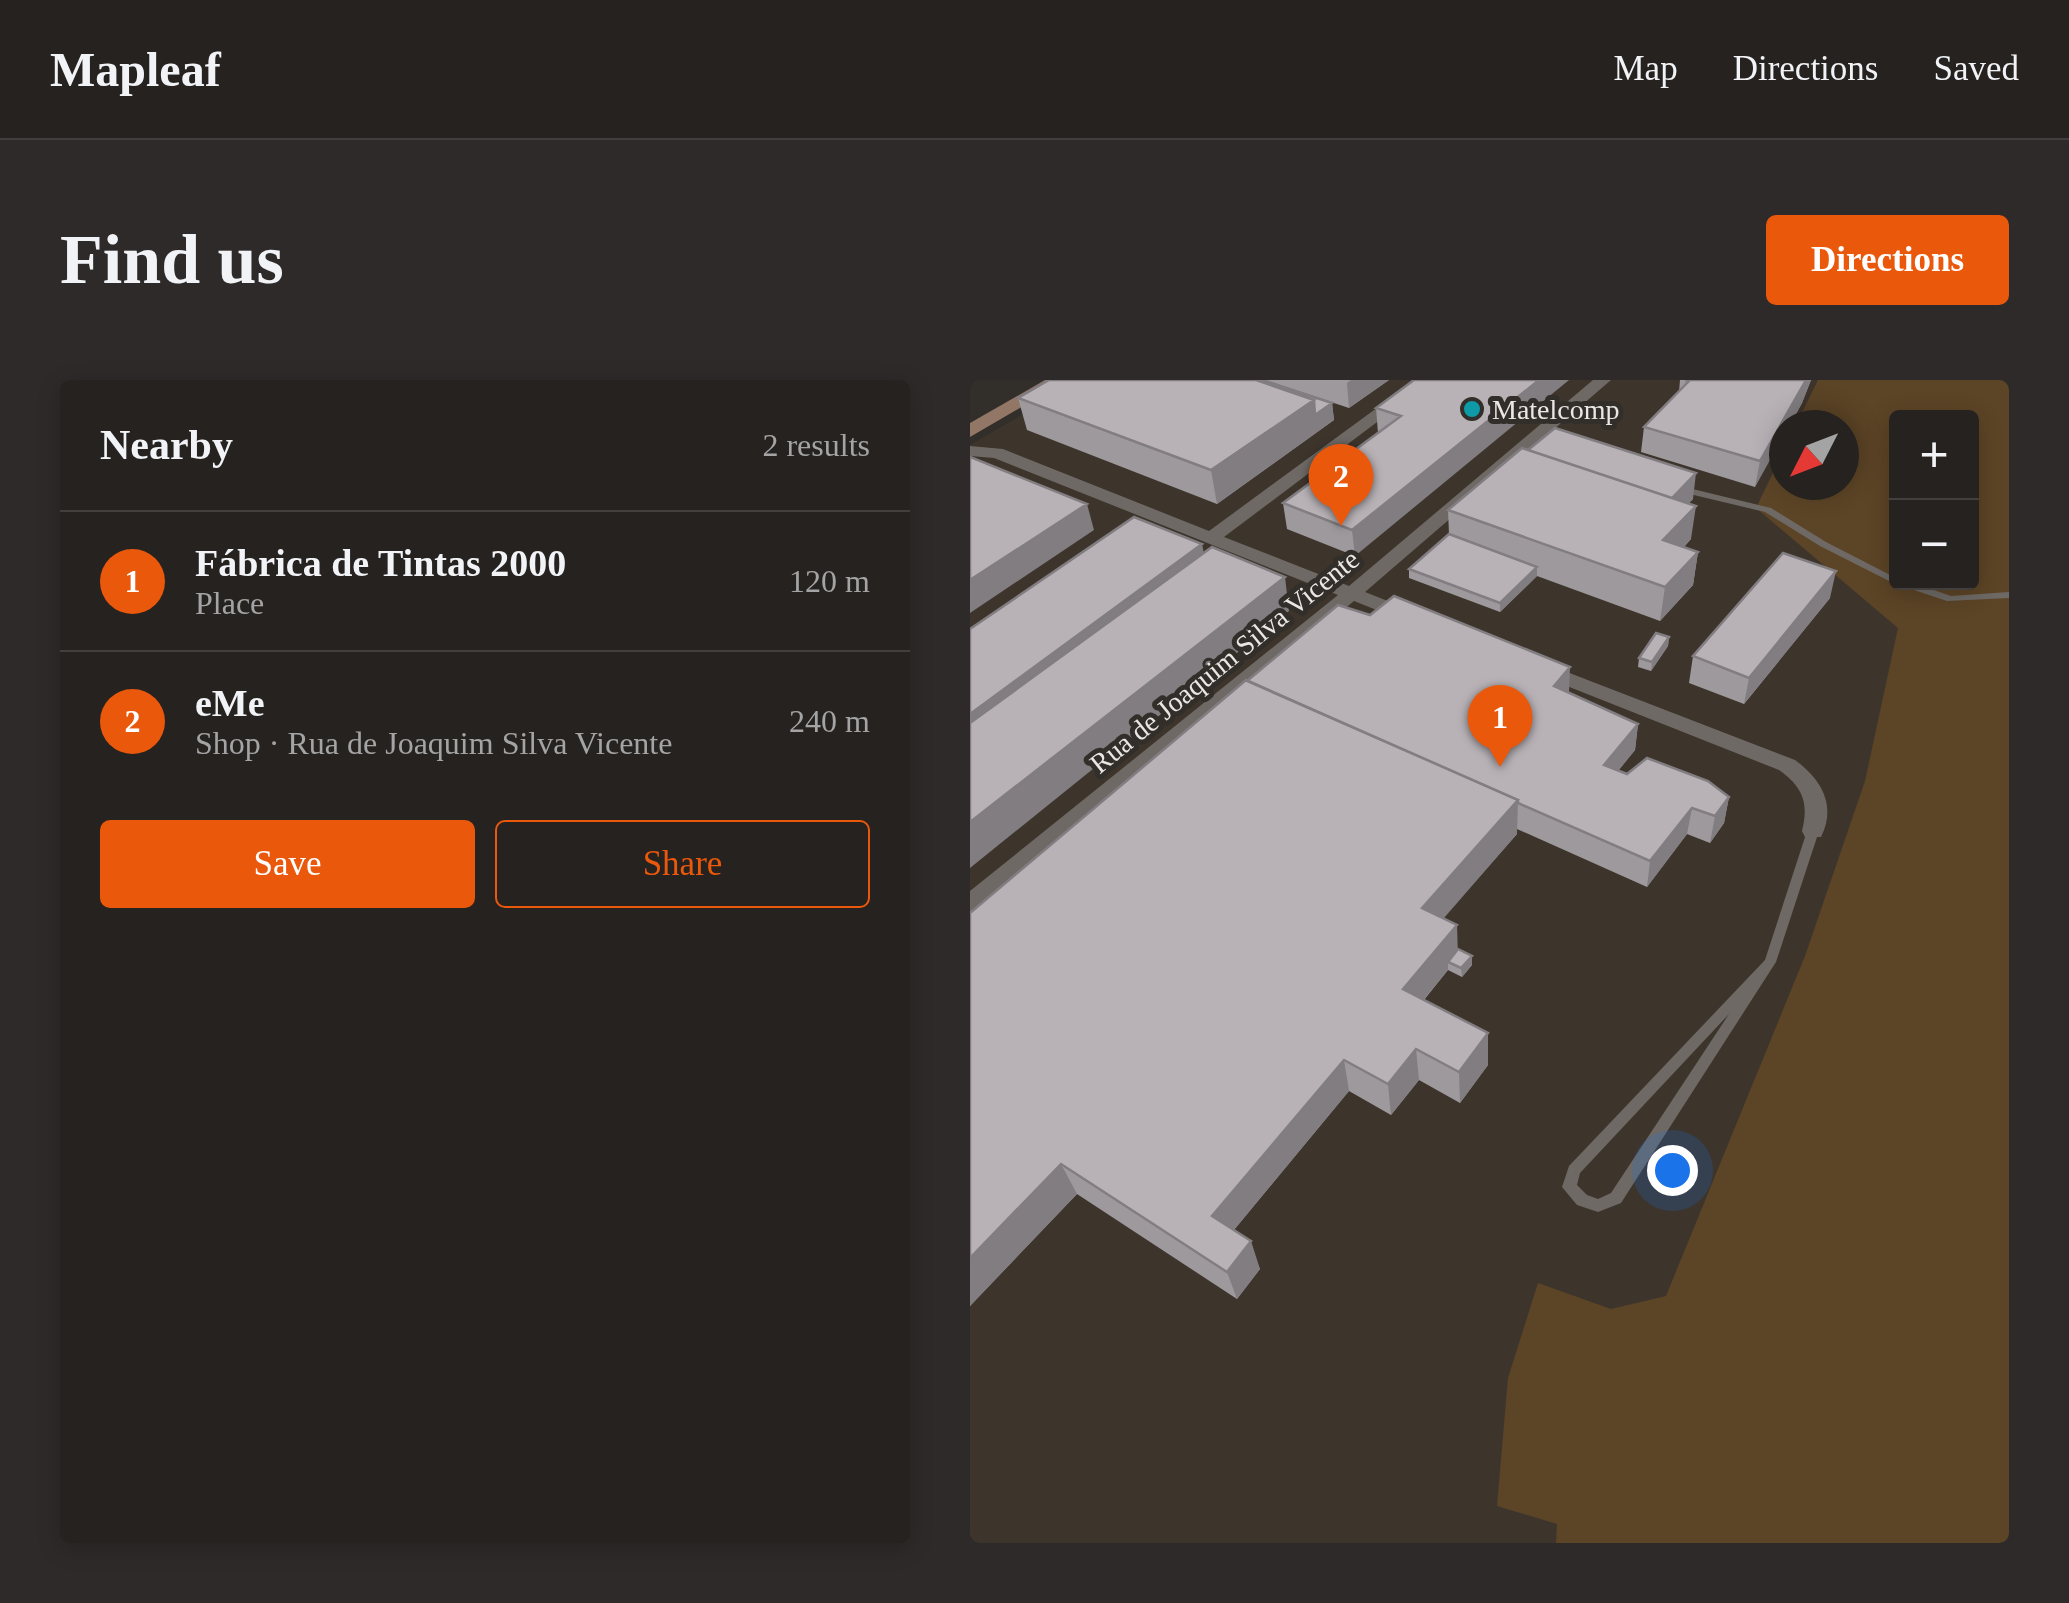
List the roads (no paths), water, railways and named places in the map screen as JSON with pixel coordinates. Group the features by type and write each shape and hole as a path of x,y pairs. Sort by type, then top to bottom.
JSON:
{"main road":[{"path":"975,423 1034,380"},
{"path":"975,423 1059,380"}],"street":[{"path":"1211,538 1425,380"},
{"name":"Rua de Joaquim Silva Vicente","path":"970,904 1539,445 1603,380"},
{"path":"975,423 997,453"},
{"path":"970,451 997,453 1424,622"},
{"path":"1132,534 1157,516"},
{"path":"1515,658 1787,765 1808,779 1816,795 1820,809 1814,831"}],"lane":[{"path":"1674,487 1768,510 1889,577"},
{"path":"1921,590 1950,600 2009,595"},
{"path":"1770,962 1574,1170 1569,1187 1582,1200 1598,1206 1616,1198 1770,962 1814,831"}],"place":[{"name":"Matelcomp","path":"1472,409"},
{"name":"eMe","path":"1341,526"},
{"name":"Fábrica de Tintas 2000","path":"1500,767"}]}
